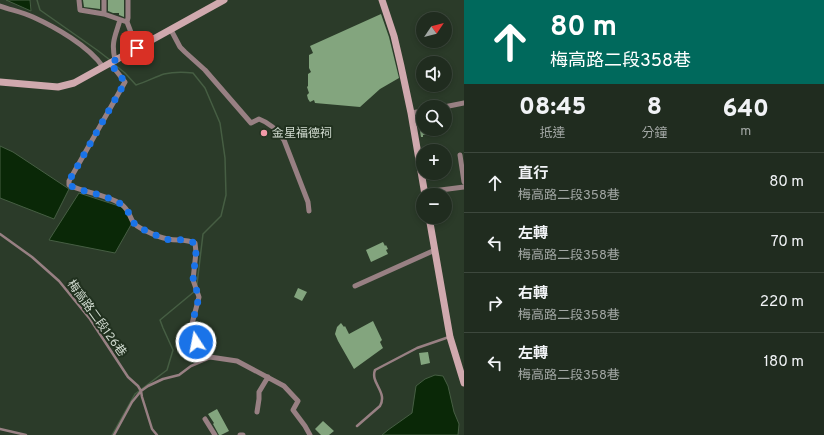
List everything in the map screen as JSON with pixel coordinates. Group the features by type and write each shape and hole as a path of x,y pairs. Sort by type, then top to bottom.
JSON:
{"street":[{"path":"79,0 80,10 104,14 126,22"},
{"path":"104,0 104,14"},
{"path":"128,0 128,18 126,22 137,48"},
{"path":"0,82 58,87 74,83 224,0"},
{"path":"382,0 394,36 411,113 424,188"},
{"path":"0,6 32,16 59,30 87,50 100,62 103,67"},
{"path":"120,20 113,41 112,61 125,82 69,181 69,185 110,198 125,207 132,223 140,228 165,239 185,240 195,243 196,252 193,280 199,297 192,324 196,342 210,357 237,361 284,386 298,401 293,410 310,435"},
{"path":"171,30 185,52 205,70 251,123 260,119 270,124 279,132 284,140 308,202 309,211"},
{"path":"452,105 464,103"},
{"path":"411,113 416,112"},
{"path":"460,155 464,182"},
{"path":"452,189 464,187"},
{"path":"430,224 450,337 464,383"},
{"path":"355,286 435,250"},
{"path":"257,412 259,399 258,392 268,377"},
{"path":"205,419 215,435"}],"lane":[{"name":"梅高路二段126巷","path":"0,234 32,257 59,281 90,319 128,376 141,391 152,429 157,435"},
{"path":"357,426 383,402 374,377 375,370 417,348 450,337"},
{"path":"114,435 132,402 141,391 163,379 179,375 191,366 210,357"},
{"path":"0,429 26,435"}],"shaded area":[{"path":"6,0 30,0 31,11"},
{"path":"0,146 13,152 69,189 54,219 0,198"},
{"path":"79,193 125,208 132,223 115,253 49,240"},
{"path":"435,375 443,376 448,386 454,412 459,424 458,435 382,435 412,413 416,386 425,379"}],"building":[{"path":"83,0 100,0 100,9 84,7"},
{"path":"108,0 124,0 124,17 119,15 119,13 108,11"},
{"path":"381,14 389,37 399,78 380,89 360,107 315,103 314,100 310,102 307,95 309,93 307,87 308,74 311,72 309,68 309,55 313,53 310,46"},
{"path":"383,242 388,249 386,250 388,254 371,262 366,250"},
{"path":"298,288 307,292 302,301 294,297"},
{"path":"373,321 382,340 380,342 383,348 354,369 335,334 337,327 341,323 344,327 345,326 349,334"},
{"path":"428,352 430,363 421,365 419,353"},
{"path":"217,409 229,431 221,435 219,435 208,414"},
{"path":"323,421 334,431 329,435 321,435 315,429"}],"waterway":[{"path":"37,0 40,10 110,60"},
{"path":"114,64 136,85 164,74 178,72 193,73 205,88 220,123 225,158 226,195 221,216 203,234 197,284"},
{"path":"112,435 135,394 167,370 173,350 160,320 195,291"}],"place":[{"name":"金星福德祠","path":"264,133"}],"route":[{"path":"137,48 110,63 125,82 69,181 69,185 110,198 125,207 132,223 140,228 165,239 185,240 195,243 196,252 193,280 199,297 192,324 196,342"}]}
